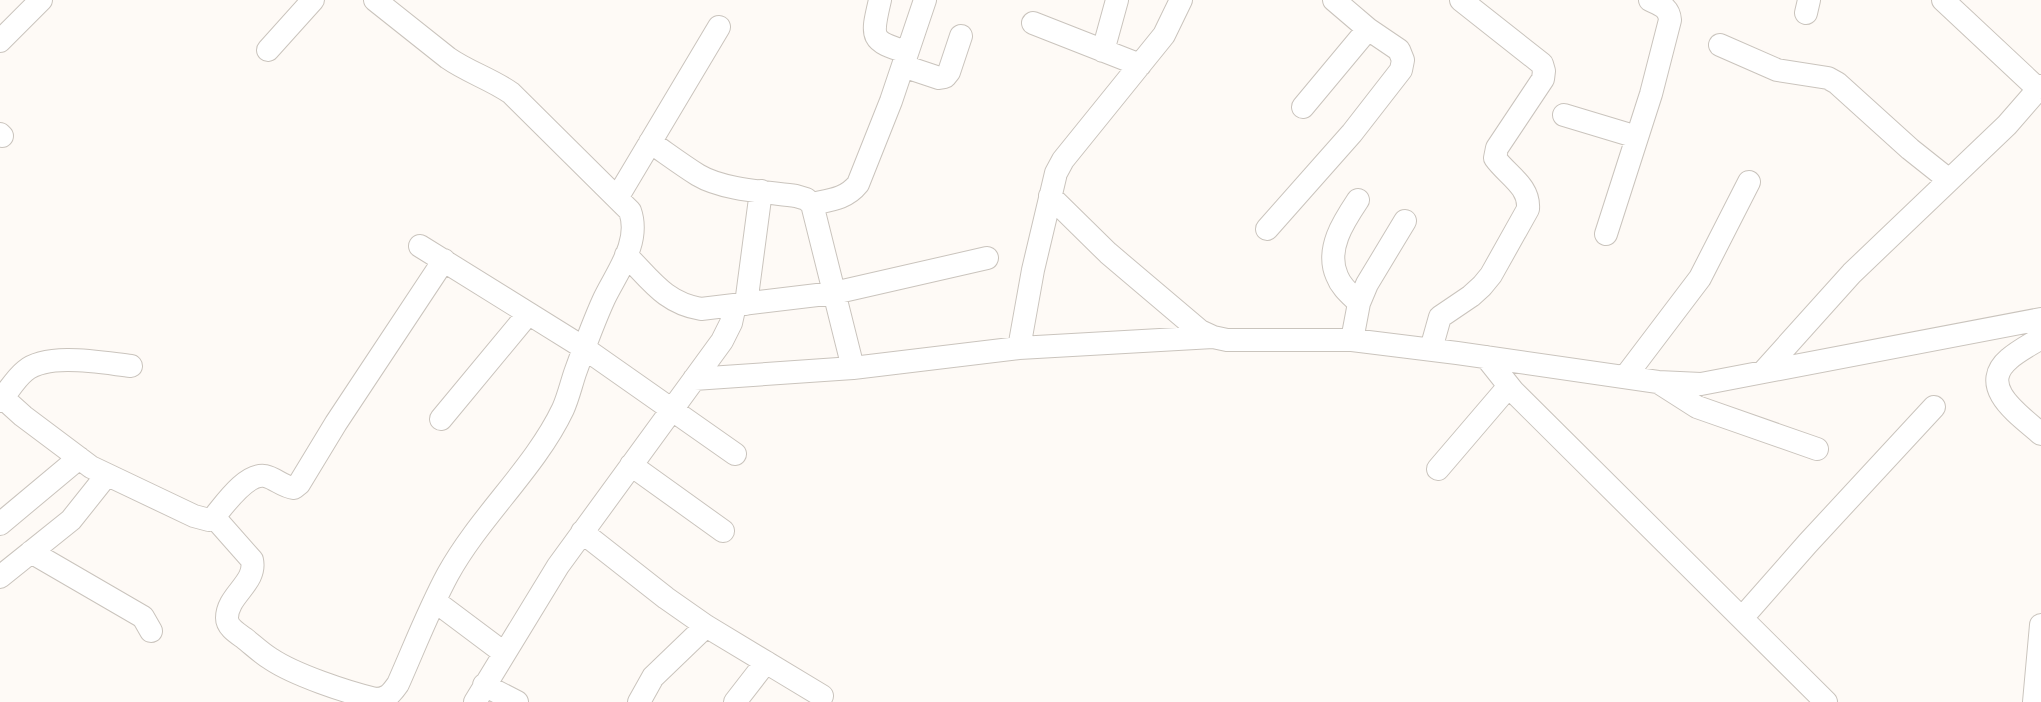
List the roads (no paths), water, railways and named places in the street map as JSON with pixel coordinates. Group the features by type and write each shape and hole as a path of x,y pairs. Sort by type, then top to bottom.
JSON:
{"street":[{"path":"0,41 41,0"},
{"path":"268,50 313,0"},
{"path":"214,517 252,560 254,568 252,575 228,611 227,619 231,628 271,659 335,695 385,700 398,684 448,574 468,542 535,453 563,409 584,348 604,300 626,255 633,235 634,223 630,211 511,93 467,69 374,0"},
{"path":"880,0 875,34 878,40 905,59 939,78 945,77 949,72 962,36"},
{"path":"812,204 842,198 851,193 858,184 891,100 925,0"},
{"path":"1103,51 1117,0"},
{"path":"1019,348 1033,270 1056,173 1063,160 1164,35 1181,0"},
{"path":"1267,229 1352,133 1401,70 1403,60 1399,50 1368,29 1334,0"},
{"path":"1431,350 1440,317 1471,296 1491,275 1528,209 1529,199 1525,190 1495,158 1497,148 1542,79 1544,70 1542,64 1461,0"},
{"path":"1606,234 1651,94 1670,20 1670,13 1665,7 1650,0"},
{"path":"1763,372 1852,273 2006,125 2039,87 1943,0"},
{"path":"1032,23 1140,65"},
{"path":"617,198 718,27"},
{"path":"1303,107 1368,29"},
{"path":"1720,45 1777,70 1828,78 1837,83 1949,180"},
{"path":"1564,116 1637,137"},
{"path":"650,142 698,176 727,185 796,196 806,199 812,204 853,368"},
{"path":"1625,377 1700,278 1748,182"},
{"path":"516,702 480,694 536,598 727,333 741,304 761,191"},
{"path":"1050,196 1108,253 1200,331 1213,337"},
{"path":"1358,200 1343,222 1337,236 1334,259 1338,279 1359,303"},
{"path":"1352,340 1359,303 1367,284 1405,221"},
{"path":"420,246 584,348 735,454"},
{"path":"626,255 668,296 681,305 701,309 834,293 987,258"},
{"path":"131,366 82,360 43,362 24,372 6,393 23,416 106,476 194,516 209,520 214,517 246,481 256,476 266,476 287,487 294,488 299,484 336,423 444,260"},
{"path":"441,419 528,314"},
{"path":"694,379 853,368 1019,348 1213,337 1246,341 1352,340 1658,382 1701,384 1763,372 2039,327"},
{"path":"2039,327 2007,360 1998,374 1996,382 1998,391 2012,409 2041,434"},
{"path":"1486,357 1509,386 1826,702"},
{"path":"1658,382 1698,407 1817,449"},
{"path":"1438,469 1509,386"},
{"path":"1742,618 1808,543 1934,407"},
{"path":"0,524 79,458"},
{"path":"631,465 723,531"},
{"path":"0,577 71,520 106,476"},
{"path":"582,532 666,598 706,626 822,696"},
{"path":"31,552 143,616 152,631"},
{"path":"436,602 504,652"},
{"path":"2034,702 2041,625"},
{"path":"639,702 653,678 706,626"},
{"path":"735,702 766,662"}]}
